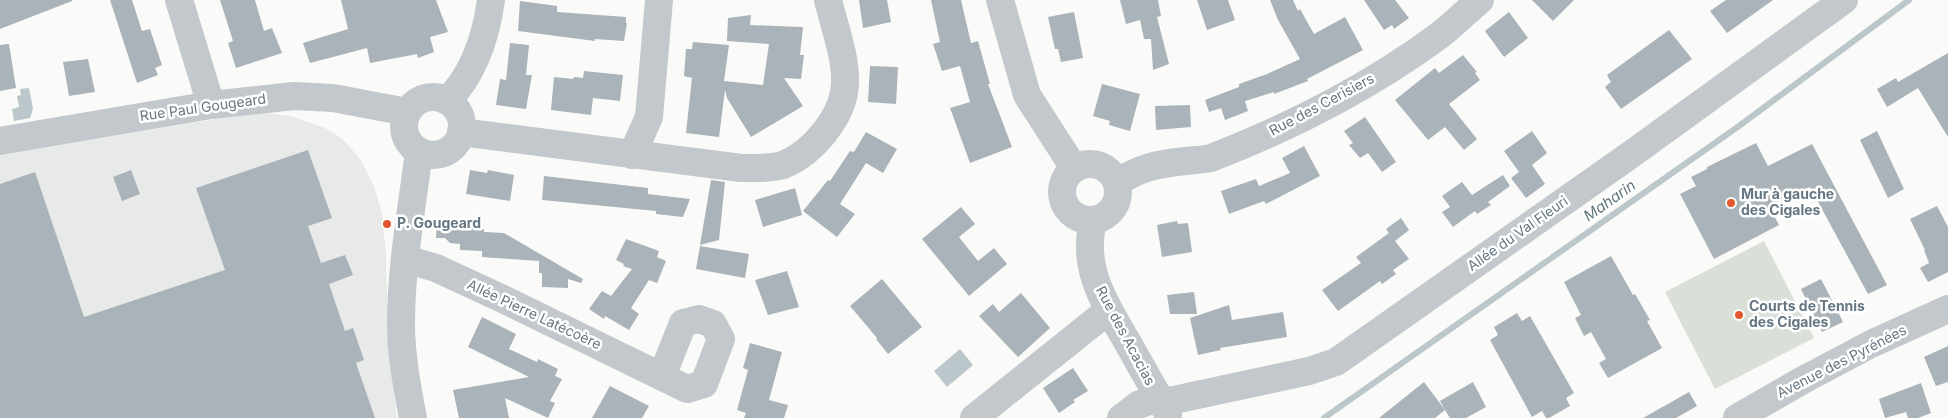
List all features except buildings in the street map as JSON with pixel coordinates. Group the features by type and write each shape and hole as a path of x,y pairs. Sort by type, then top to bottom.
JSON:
{"street":[{"path":"178,0 211,105"},
{"path":"447,101 476,59 488,26 491,0"},
{"path":"632,155 649,117 659,0"},
{"path":"460,132 740,168 782,165 799,156 826,130 836,115 843,97 845,82 841,55 828,0"},
{"path":"1000,0 1027,95 1074,168"},
{"name":"Rue des Cerisiers","path":"1117,183 1132,172 1144,168 1160,164 1208,159 1285,128 1376,77 1441,34 1480,0"},
{"name":"Allée du Val Fleuri","path":"1121,418 1138,405 1149,401 1166,410 1336,362 1633,153 1844,0"},
{"name":"Rue Paul Gougeard","path":"0,141 211,105 294,96 333,98 407,112"},
{"path":"429,97 447,101 454,106 459,114 461,123 457,140 452,147 444,152 427,154 411,146 406,138 404,120 407,112 420,100 429,97"},
{"path":"413,418 405,376 401,323 405,259 419,151"},
{"path":"1091,164 1099,165 1113,175 1117,183 1119,193 1117,203 1111,212 1103,218 1083,220 1074,216 1063,202 1061,192 1063,183 1067,175 1074,168 1091,164"},
{"name":"Rue des Acacias","path":"1093,220 1088,238 1091,265 1098,290 1166,410"},
{"name":"Allée Pierre Latécoère","path":"405,259 436,268 662,376"},
{"name":"Avenue des Pyrénées","path":"1737,418 1862,349 1948,309"},
{"path":"974,418 1109,310"}],"shaded area":[{"path":"29,88 33,109 30,118 14,121 12,109 19,107 17,96 21,95 20,89"},
{"path":"257,112 291,116 325,128 344,140 360,159 374,186 382,214 386,255 388,346 397,418 0,418 0,155"},
{"name":"Courts de Tennis des Cigales","path":"1764,241 1814,338 1715,389 1665,292"},
{"path":"960,349 973,365 947,387 934,371"}],"waterway":[{"name":"Maharin","path":"1324,418 1739,126 1909,0"}],"place":[{"name":"Mur à gauche des Cigales","path":"1731,203"},
{"name":"P. Gougeard","path":"387,224"},
{"name":"Courts de Tennis des Cigales","path":"1739,315"}]}
